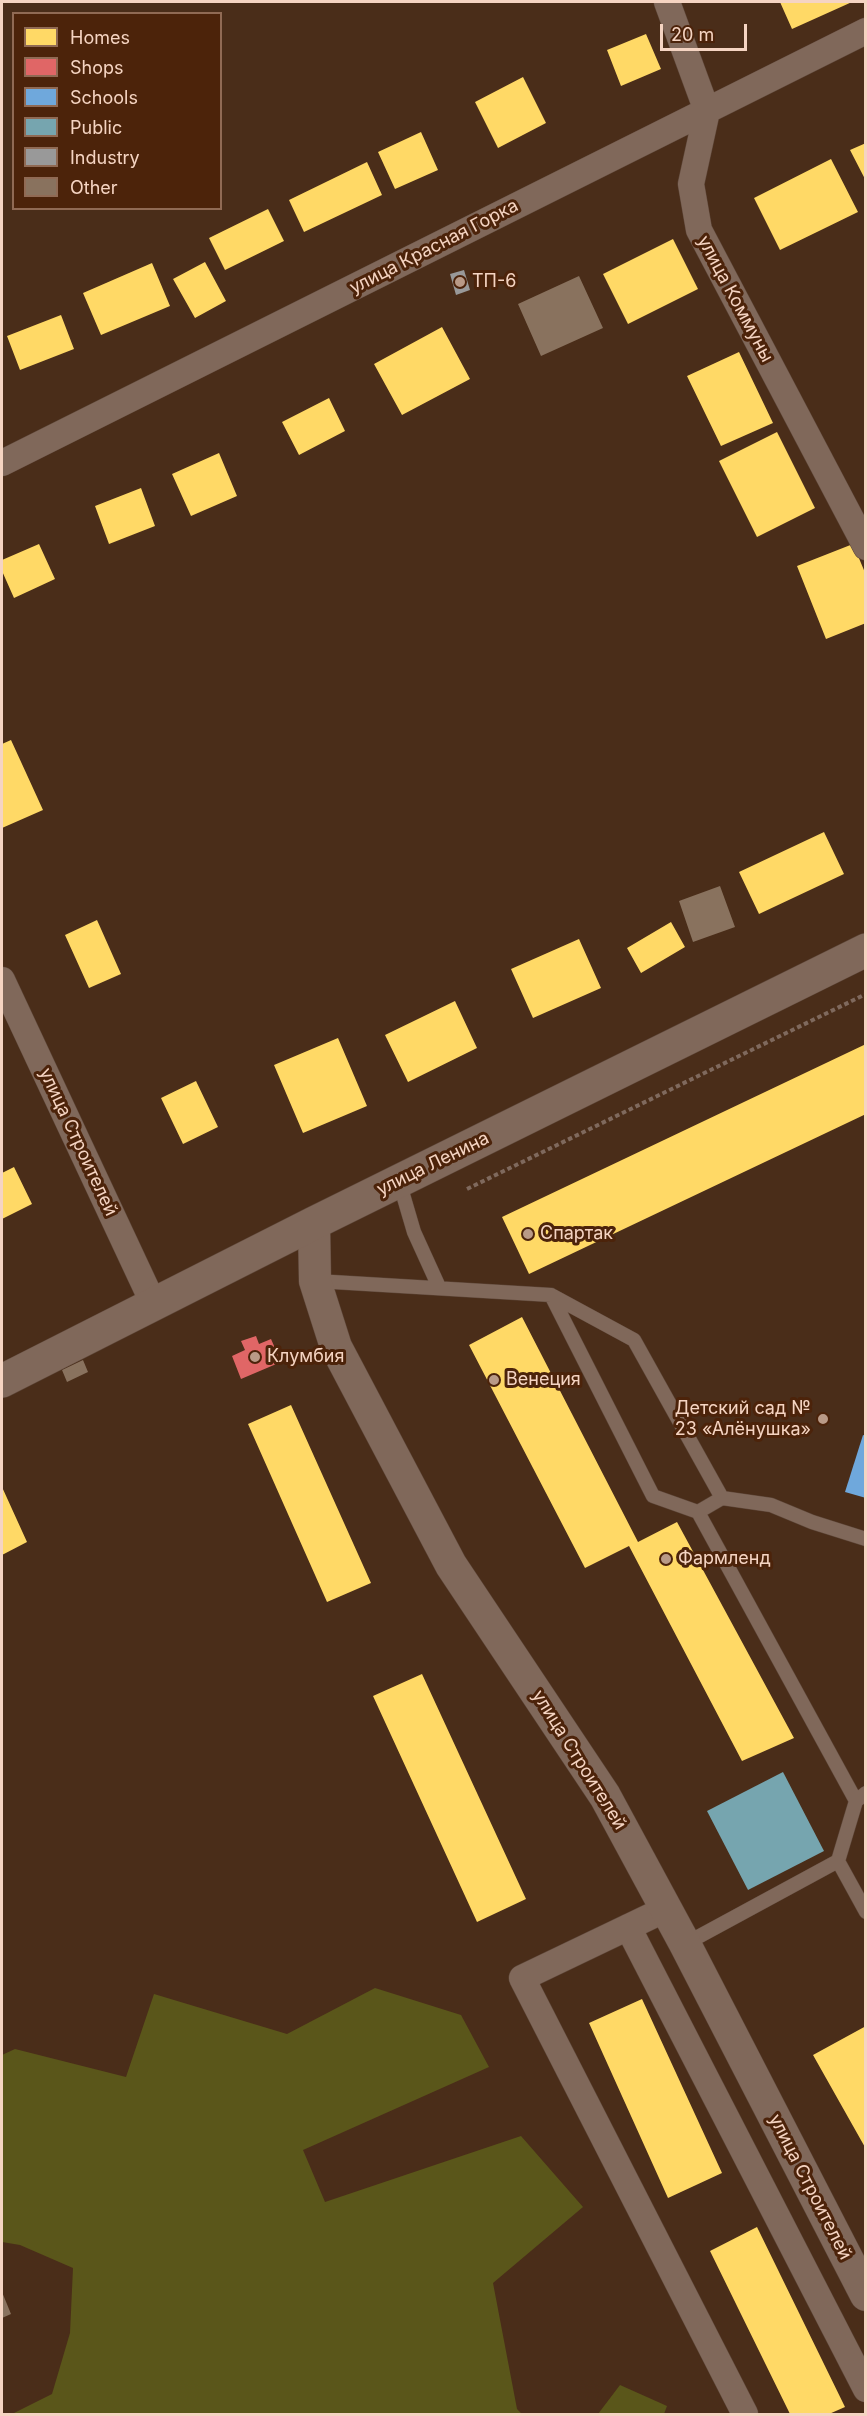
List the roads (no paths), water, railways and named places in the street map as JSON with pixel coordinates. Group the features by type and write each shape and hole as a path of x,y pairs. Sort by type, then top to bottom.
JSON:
{"main road":[{"name":"улица Ленина","path":"2,1381 314,1223 866,950"}],"street":[{"path":"667,2 707,111"},
{"name":"улица Красная Горка","path":"2,463 866,31"},
{"name":"улица Коммуны","path":"707,111 691,184 699,230 866,547"},
{"name":"улица Строителей","path":"2,980 154,1305"},
{"name":"улица Строителей","path":"314,1223 315,1281 336,1347 452,1565 605,1796 685,1944 866,2295"},
{"path":"666,1909 522,1978 745,2415"},
{"path":"628,1927 866,2390"}],"lane":[{"path":"399,1181 414,1232 439,1287"},
{"path":"315,1281 551,1295 634,1340 722,1498"},
{"path":"551,1295 653,1496 698,1512 861,1797 838,1861 685,1944"},
{"path":"698,1512 722,1498 771,1504 812,1522 866,1539"},
{"path":"838,1861 866,1912"}],"place":[{"name":"ТП-6","path":"460,282"},
{"name":"Спартак","path":"528,1234"},
{"name":"Клумбия","path":"255,1357"},
{"name":"Венеция","path":"494,1380"},
{"name":"Детский сад № 23 «Алёнушка»","path":"823,1419"},
{"name":"Фармленд","path":"666,1559"}]}
